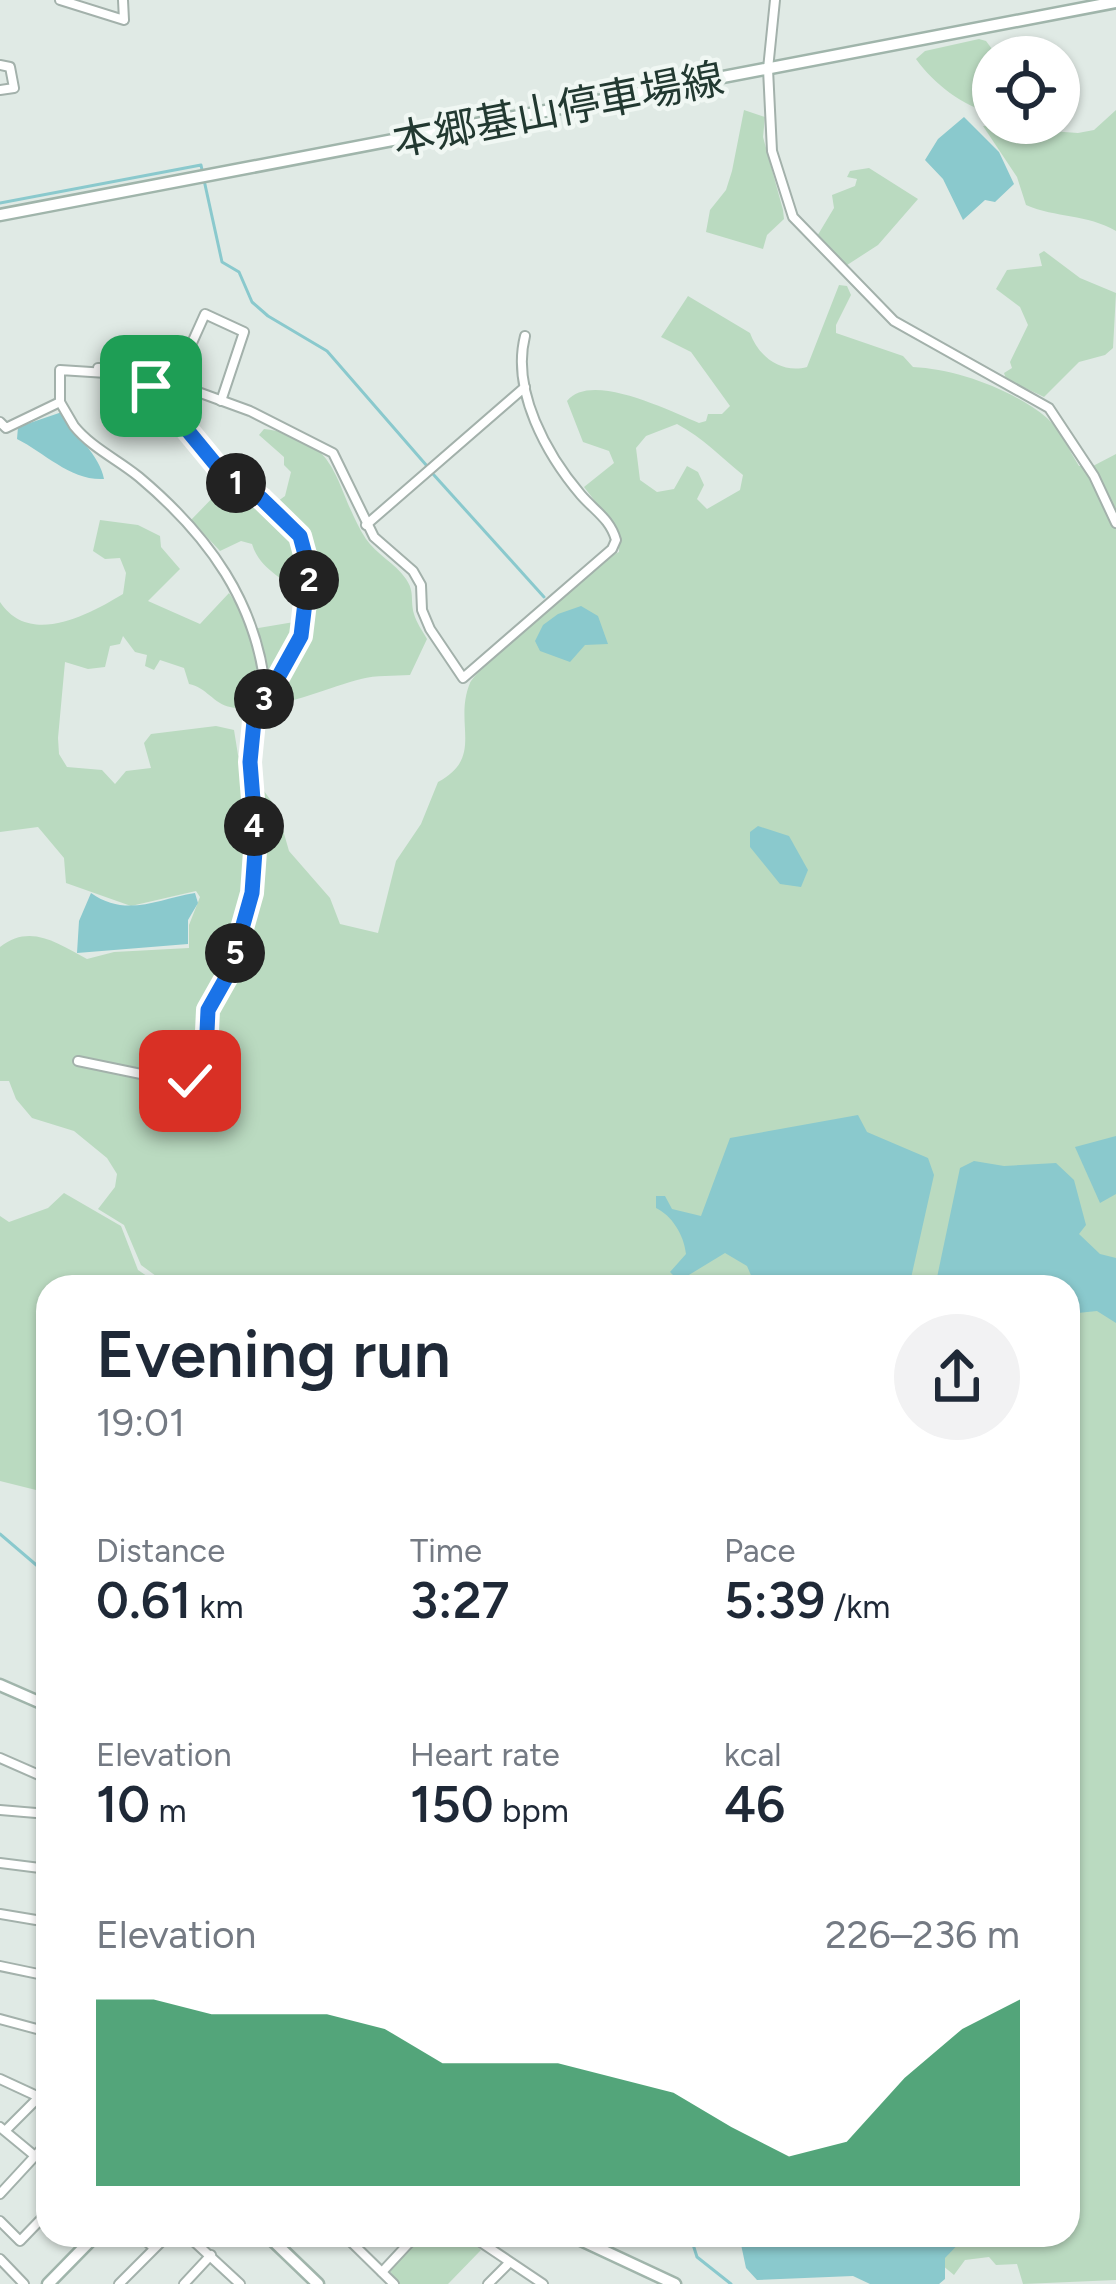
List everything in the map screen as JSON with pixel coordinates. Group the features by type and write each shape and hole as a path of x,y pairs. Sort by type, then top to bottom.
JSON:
{"main road":[{"name":"本郷基山停車場線","path":"0,215 1116,2"},
{"path":"0,1685 36,1701"},
{"path":"48,2284 84,2247"},
{"path":"279,2247 318,2284"},
{"path":"596,2247 675,2284"}],"street":[{"path":"59,0 124,20 123,0"},
{"path":"775,0 767,68 772,151 793,218 895,321 1049,408 1094,476 1116,523"},
{"path":"0,65 10,67 14,88 0,90"},
{"path":"173,385 205,314 244,332 221,400"},
{"path":"266,695 257,634 226,571 198,530 134,473 86,440 60,402 60,370 132,368 221,400 333,453 366,524 422,585 422,610 430,629 463,678 612,549 616,540 606,518 567,478 534,418 525,387 525,336"},
{"path":"78,369 122,374 151,386 221,471 262,499 300,536 309,569 301,636 254,721 252,893 230,971 208,1010 205,1075 175,1081 78,1061"},
{"path":"366,524 525,387"},
{"path":"0,422 6,428 60,402"},
{"path":"0,1758 36,1774"},
{"path":"0,1810 36,1813"},
{"path":"0,1863 36,1868"},
{"path":"0,1914 36,1920"},
{"path":"0,1966 36,1974"},
{"path":"0,2019 36,2029"},
{"path":"0,2079 36,2096"},
{"path":"0,2194 35,2156 3,2128 36,2100"},
{"path":"0,2221 20,2241 36,2224"},
{"path":"202,2247 240,2284"},
{"path":"356,2247 394,2284"},
{"path":"382,2272 406,2247"},
{"path":"484,2247 544,2284"},
{"path":"119,2284 154,2248"},
{"path":"184,2284 212,2255"},
{"path":"0,2260 24,2284"},
{"path":"488,2284 508,2263"}],"green space":[{"path":"972,41 972,106 931,77 916,59 925,51"},
{"path":"744,110 765,117 763,137 783,210 784,219 767,235 763,249 706,232 710,210 726,190 732,171"},
{"path":"1116,110 1116,231 1026,205 1017,177 995,144 1080,144 1080,133 1094,130"},
{"path":"869,168 918,199 878,245 844,267 816,238 834,208 832,195 855,186 857,179 847,177 850,171"},
{"path":"1044,251 1080,278 1116,293 1113,348 1079,362 1044,397 1006,379 1004,373 1012,368 1010,362 1028,325 1020,307 996,289 1007,270 1042,266 1039,254"},
{"path":"839,285 847,286 851,295 836,333 903,356 913,367 965,376 1017,398 1052,423 1079,466 1093,466 1116,454 1116,2280 1023,2284 1017,2264 996,2265 989,2257 965,2260 954,2275 920,2247 1080,2247 1080,1275 155,1275 141,1265 124,1225 98,1209 115,1187 117,1174 107,1158 74,1131 32,1118 9,1081 0,1081 0,947 34,936 87,959 114,952 189,948 189,925 200,897 196,891 131,906 66,883 64,858 38,827 0,832 0,602 12,615 43,625 77,618 123,594 126,573 120,558 105,559 93,551 100,520 138,525 160,536 161,547 180,569 148,601 200,624 229,593 253,629 300,621 303,598 267,568 252,544 241,541 220,551 191,520 223,487 267,509 285,496 291,472 284,457 259,435 264,429 290,434 322,454 366,539 402,573 410,588 415,617 427,639 410,675 367,678 262,707 230,707 189,684 184,668 160,660 154,670 145,666 147,655 135,652 123,636 120,644 110,646 105,667 88,669 65,662 59,754 67,767 102,770 115,784 126,771 151,768 144,743 151,734 216,726 234,730 238,755 277,809 289,851 330,898 340,924 378,933 396,861 421,824 438,782 460,762 470,683 540,614 619,552 619,532 584,487 614,463 609,451 583,442 567,401 594,390 631,396 699,423 708,414 722,414 730,406 691,352 661,337 688,296 750,333 772,361 807,367","holes":["677,424 743,475 740,490 707,509 697,499 704,485 698,472 687,466 674,489 657,492 640,480 636,448 646,436"]},
{"path":"64,1193 121,1226 138,1270 145,1275 36,1275 36,1490 0,1481 0,1216 9,1222 48,1208"},
{"path":"411,2247 481,2250 448,2284 400,2284 389,2270"}],"water":[{"path":"964,117 972,125 972,144 991,144 1014,184 995,202 985,200 963,220 943,179 925,160 938,139"},
{"path":"62,412 104,479 69,471 17,439 18,427"},
{"path":"581,606 598,616 608,644 585,645 570,662 540,651 535,641 543,625"},
{"path":"758,826 789,836 808,870 801,887 780,884 750,847 750,832"},
{"path":"91,893 130,906 195,893 198,903 188,920 188,944 77,953 79,921"},
{"path":"858,1115 867,1132 928,1158 934,1175 912,1275 751,1275 747,1266 725,1253 689,1275 673,1275 670,1272 686,1254 685,1247 676,1226 656,1208 656,1196 665,1196 672,1209 701,1216 730,1138"},
{"path":"1116,1136 1116,1194 1100,1203 1075,1147"},
{"path":"974,1161 1004,1166 1056,1163 1074,1180 1086,1225 1079,1234 1100,1254 1116,1258 1116,1323 1097,1311 1080,1313 1080,1275 938,1275 960,1168"},
{"path":"742,2247 956,2247 945,2258 945,2279 939,2284 870,2284 853,2276 757,2280 746,2268"}],"waterway":[{"path":"0,203 201,165 202,170"},
{"path":"204,180 222,262 239,272 252,302 327,351 427,466"},
{"path":"433,474 544,597"},
{"path":"0,1534 36,1565"},
{"path":"694,2247 697,2257 731,2284"}],"route":[{"path":"151,386 221,471 262,499 300,536 309,569 301,636 254,721 252,893 230,971 208,1010 205,1075 190,1081"}]}
